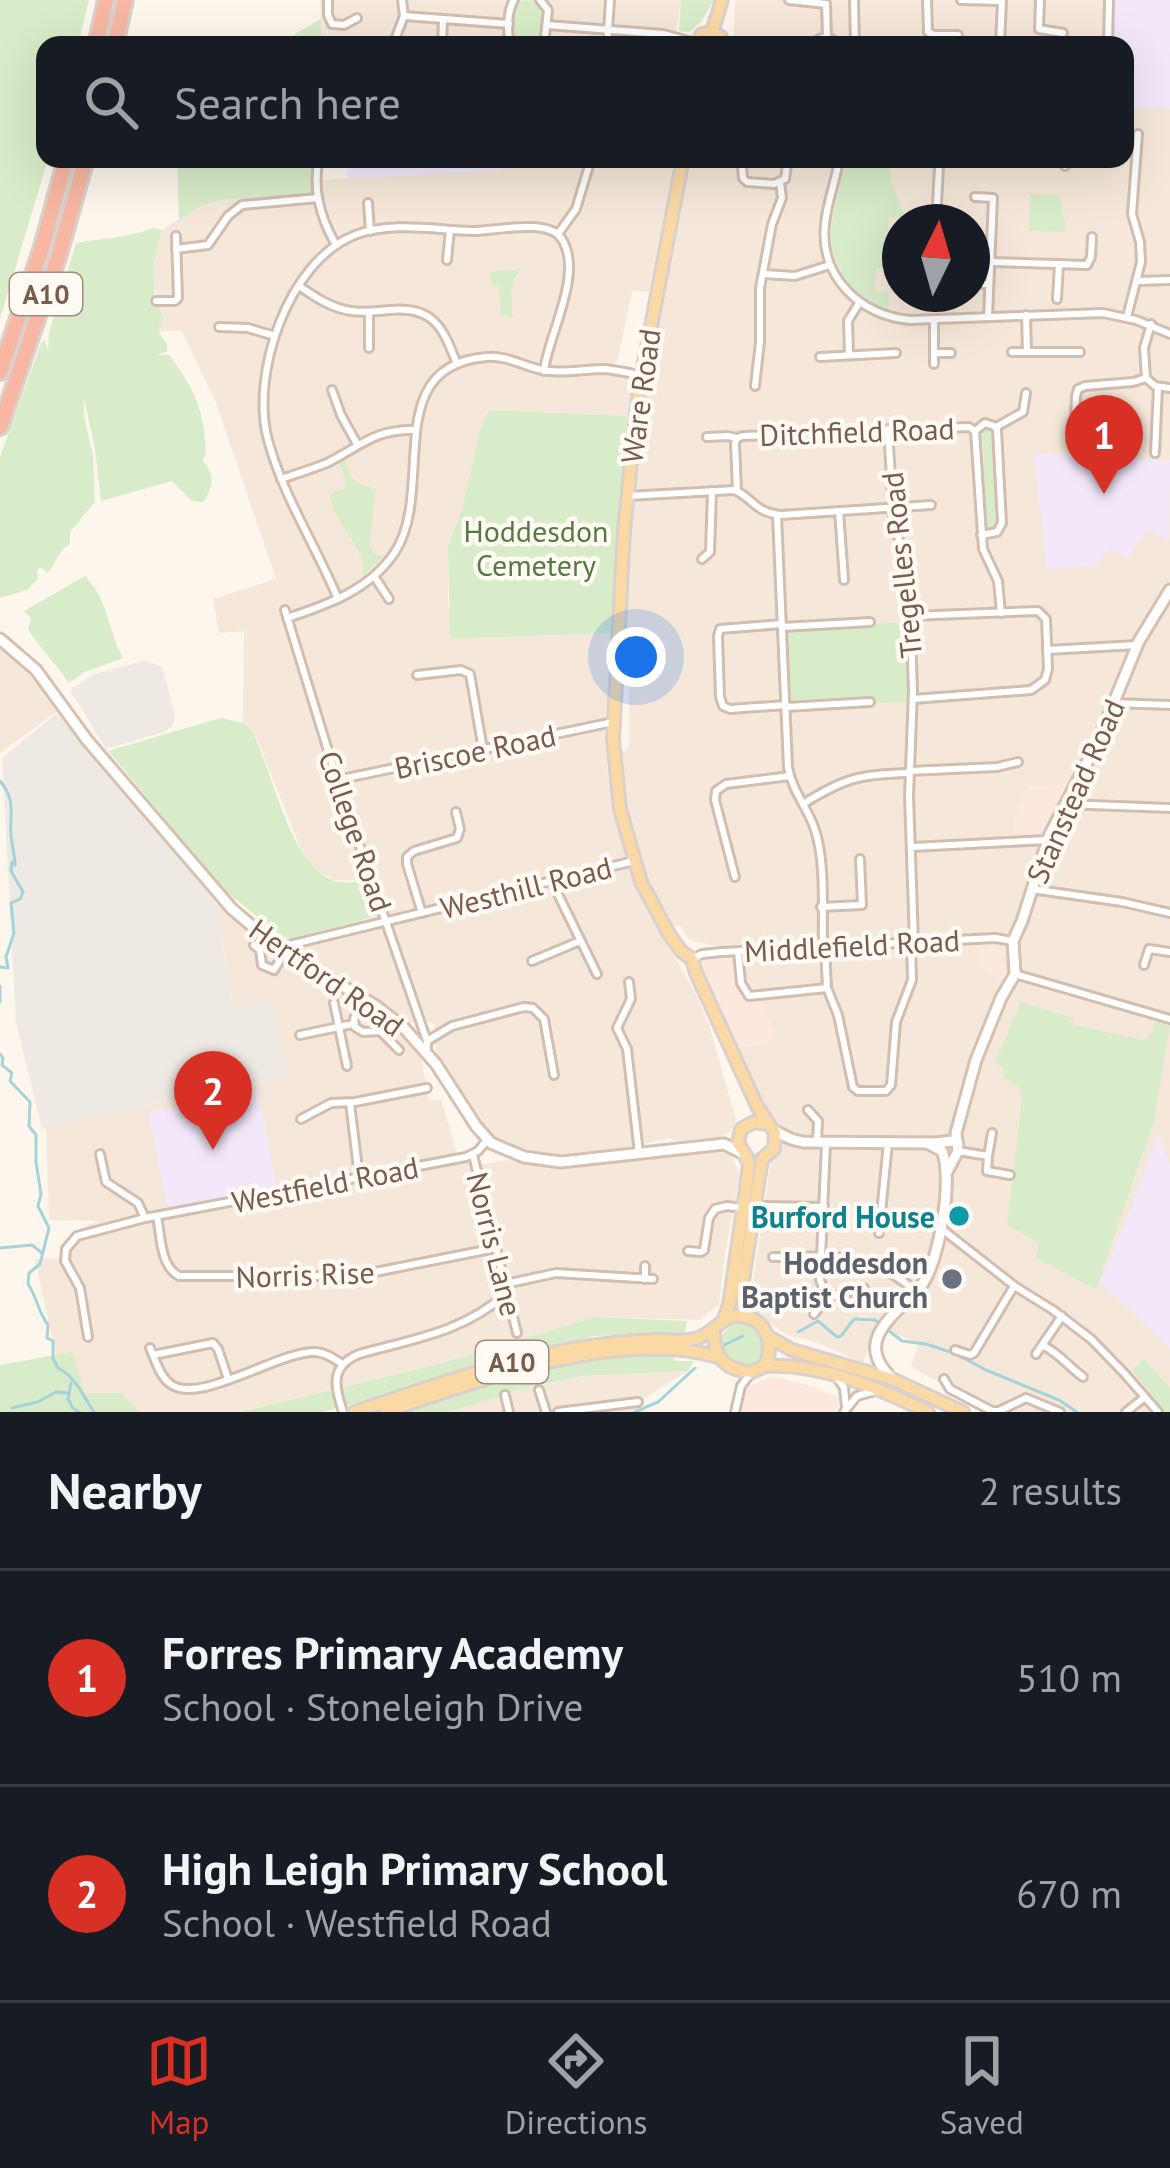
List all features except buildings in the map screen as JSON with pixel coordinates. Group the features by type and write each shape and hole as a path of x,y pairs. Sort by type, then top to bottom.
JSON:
{"highway":[{"path":"98,36 106,0"},
{"path":"117,36 125,0"},
{"name":"A10","path":"0,372 64,168"},
{"name":"A10","path":"0,428 83,168"}],"main road":[{"path":"712,32 722,0"},
{"path":"701,36 712,32 719,36"},
{"name":"Ware Road","path":"681,168 640,375 627,496 613,722 617,791 634,860 654,911 692,959 770,1127"},
{"path":"745,1316 741,1293 748,1170 738,1143 757,1106"},
{"path":"744,1128 761,1122 770,1127 776,1141 762,1159 744,1154"},
{"path":"762,1159 747,1207 728,1310 719,1326 718,1357 734,1370 752,1372 765,1366 794,1365 878,1390 928,1412"},
{"path":"719,1326 745,1316 792,1350 892,1378 963,1412"},
{"name":"A10","path":"354,1412 525,1359 606,1343 693,1340 719,1326"},
{"path":"765,1366 769,1337"},
{"name":"A10","path":"385,1412 506,1373 590,1355 676,1349 718,1357"}],"street":[{"path":"328,0 332,24 344,25 357,17"},
{"path":"396,36 404,16 402,0"},
{"path":"509,36 514,0"},
{"path":"540,0 548,10 546,36"},
{"path":"608,36 610,0"},
{"path":"789,0 826,2 826,36"},
{"path":"854,0 855,36"},
{"path":"927,0 928,32 958,35"},
{"path":"961,0 1001,1 1000,36"},
{"path":"1040,0 1039,29 1063,33"},
{"path":"1108,36 1109,0"},
{"path":"404,16 508,24"},
{"path":"442,36 443,19"},
{"path":"548,26 669,36"},
{"path":"1127,317 1138,281 1140,248 1132,218 1138,134"},
{"path":"316,168 321,215 336,245"},
{"path":"558,234 576,209 588,168"},
{"path":"742,168 747,182 780,183"},
{"path":"780,183 787,168"},
{"path":"837,168 825,223 830,265 844,287 874,311 894,318 934,319 1095,313 1127,317 1170,334"},
{"path":"937,204 939,168"},
{"path":"754,386 760,348 759,301 772,224 783,194 780,183"},
{"path":"975,197 993,198 990,273"},
{"path":"176,249 208,245 230,213 247,204 318,198"},
{"path":"368,202 370,231"},
{"path":"544,371 567,290 566,250 558,234 538,227 370,231 336,245 314,266 275,336 262,410 281,479 338,598 374,576 394,553 407,520 415,477 417,412 424,393 443,372 476,358 499,357 544,371 608,370 640,375"},
{"path":"447,260 450,230"},
{"path":"156,302 178,298 176,236"},
{"path":"991,262 1089,264 1092,237"},
{"path":"1057,299 1059,264"},
{"path":"763,274 800,276 830,265"},
{"path":"1138,281 1170,280"},
{"path":"299,286 333,306 369,312 405,310 431,317 458,364"},
{"path":"849,357 848,321 859,302"},
{"path":"369,312 369,348"},
{"path":"988,312 988,317"},
{"path":"1026,315 1027,352"},
{"path":"934,319 934,364"},
{"path":"1146,379 1144,348 1151,325"},
{"path":"219,327 248,328 275,336"},
{"path":"934,352 951,352"},
{"path":"1012,352 1080,352"},
{"path":"820,357 896,353"},
{"path":"1074,449 1078,389 1146,379 1170,388"},
{"path":"1155,453 1158,387"},
{"path":"332,390 357,444"},
{"name":"Ditchfield Road","path":"996,427 1023,412 1026,393"},
{"name":"Ditchfield Road","path":"975,431 986,423 996,427"},
{"name":"Ditchfield Road","path":"707,437 963,426 975,431"},
{"name":"Ditchfield Road","path":"981,535 997,532 1002,523 996,427"},
{"path":"281,479 332,460 384,432 415,430"},
{"name":"Tregelles Road","path":"827,988 838,1015 854,1089 890,1089 897,1017 912,980 909,772 913,699 905,556 896,534 888,430"},
{"name":"Ditchfield Road","path":"975,431 981,535 998,581 1001,613"},
{"name":"Ditchfield Road","path":"737,438 737,491"},
{"path":"702,560 710,552 712,491"},
{"path":"627,496 737,491 757,508 777,515 931,505"},
{"path":"839,511 844,580"},
{"path":"738,951 740,980 749,996 827,988 819,848 790,776 777,515"},
{"path":"710,552 718,560"},
{"path":"374,576 389,599"},
{"name":"Stanstead Road","path":"947,1170 980,1048 1015,974 1013,941 1048,840 1137,645 1170,590"},
{"name":"College Road","path":"338,598 286,614 427,1046"},
{"path":"910,616 1038,611 1043,614 1047,650 1046,679 1035,689 913,699"},
{"path":"870,622 720,629 718,636 720,700 725,707 870,702"},
{"name":"Hertford Road","path":"0,639 36,670 87,740 254,930 386,1013 427,1046 487,1140"},
{"path":"1047,650 1137,645"},
{"path":"418,675 469,673 483,750"},
{"path":"1114,703 1170,705"},
{"name":"Briscoe Road","path":"337,780 613,722"},
{"path":"803,804 850,778 1018,762"},
{"path":"735,877 716,791 726,784 790,776"},
{"path":"1065,804 1170,808"},
{"path":"422,913 407,856 457,838 456,812"},
{"path":"913,847 1048,840"},
{"path":"821,907 862,904 860,859"},
{"name":"Westhill Road","path":"281,950 634,860"},
{"path":"552,882 597,974"},
{"path":"1031,889 1107,899 1170,914"},
{"name":"Middlefield Road","path":"692,959 738,951 995,938 1013,941"},
{"path":"532,961 580,941"},
{"path":"254,945 260,950 262,965 274,970 281,950"},
{"path":"1144,965 1149,949 1170,952"},
{"path":"1015,974 1170,1019"},
{"path":"629,982 631,999 617,1028 627,1048 640,1153"},
{"path":"353,1024 363,999"},
{"path":"334,1003 346,1066"},
{"path":"427,1046 452,1026 531,1007 544,1019 554,1075"},
{"path":"300,1036 353,1024"},
{"path":"353,1024 363,1032 380,1031 399,1050"},
{"path":"410,1033 421,1024"},
{"path":"301,1118 324,1106 427,1088"},
{"path":"350,1103 358,1177"},
{"path":"808,1111 818,1121 821,1142 821,1284 827,1298"},
{"path":"770,1127 790,1139 821,1142 955,1142 988,1156"},
{"path":"473,1154 487,1140 510,1153 546,1161 582,1160 724,1144 744,1128"},
{"path":"992,1132 987,1171 1010,1175"},
{"path":"879,1232 888,1143"},
{"path":"724,1144 744,1154"},
{"path":"892,1378 878,1360 876,1343 932,1268 939,1246 947,1170 944,1155 927,1144"},
{"path":"100,1154 106,1182 136,1201 145,1218"},
{"name":"Westfield Road","path":"88,1337 80,1288 65,1262 68,1245 87,1232 473,1154"},
{"name":"Norris Lane","path":"473,1154 517,1333"},
{"path":"688,1251 704,1250 715,1209 824,1208"},
{"name":"Norris Rise","path":"157,1216 166,1263 179,1276 367,1275 496,1248"},
{"path":"941,1227 1107,1354 1158,1412"},
{"path":"939,1246 959,1245"},
{"path":"773,1257 850,1258 875,1264 916,1291"},
{"path":"343,1412 336,1382 342,1364 359,1354 467,1322 506,1289 556,1273 649,1279 645,1266"},
{"path":"956,1350 974,1352 1015,1286"},
{"path":"814,1314 827,1298 864,1288"},
{"path":"1036,1354 1062,1316"},
{"path":"227,1379 213,1343 152,1351 163,1377 178,1389 199,1389 307,1353 325,1354 342,1364"},
{"path":"1042,1345 1083,1377"},
{"path":"734,1370 741,1386"},
{"path":"735,1412 741,1386 752,1372"},
{"path":"836,1376 844,1388 846,1410"},
{"path":"944,1379 950,1389 992,1411 1026,1398 1060,1412"},
{"path":"539,1390 546,1412"},
{"path":"846,1410 857,1396 878,1390"},
{"path":"505,1395 509,1412"},
{"path":"1126,1412 1145,1397"},
{"path":"558,1412 638,1402"}],"shaded area":[{"path":"320,0 681,0 675,36 321,36"},
{"path":"735,0 1170,0 1170,1412 983,1412 911,1367 918,1344 881,1322 863,1363 816,1342 789,1336 749,1308 771,1160 782,1142 782,1127 770,1118 736,1048 773,1041 773,1031 759,998 744,988 739,947 689,940 680,926 670,926 641,867 618,752 629,745 629,682 620,671 633,485 688,168 1134,168 1134,36 734,36"},
{"path":"1112,0 1170,0 1170,109 1134,108 1134,36 1112,36"},
{"path":"347,168 674,168 649,292 632,291 613,364 612,374 628,377 631,385 627,416 489,410 448,547 448,599 451,639 611,633 605,731 614,811 638,894 709,1025 736,1120 721,1137 670,1138 549,1155 504,1143 481,1125 436,1053 434,1024 425,1020 409,1024 301,956 290,939 378,914 364,881 334,880 312,868 257,739 243,723 244,631 219,633 213,599 276,579 216,403 182,331 158,331 163,317 153,265 162,230 200,206 220,200 312,194 312,181 347,178"},
{"path":"347,168 501,168 501,170 347,179"},
{"path":"1034,453 1170,460 1169,541 1148,529 1129,558 1110,549 1094,566 1047,569"},
{"path":"0,645 23,662 60,709 0,753"},
{"path":"144,661 162,666 175,716 173,725 106,749 70,690 94,674"},
{"path":"57,713 216,903 233,1007 272,1001 287,1078 42,1129 16,1022 2,758"},
{"path":"1076,783 1048,840 1013,841 1014,818 1028,786"},
{"path":"216,903 295,967 378,1014 420,1052 429,1101 441,1099 459,1161 469,1159 471,1166 506,1160 562,1169 710,1151 730,1154 740,1174 719,1305 700,1320 595,1317 435,1365 240,1412 139,1412 121,1393 85,1393 56,1355 35,1259 64,1258 75,1231 98,1221 49,1220 46,1128 286,1078 233,1007"},
{"path":"995,944 1007,975 1002,980 979,966 978,945"},
{"path":"737,956 747,997 759,998 774,1041 736,1048 699,974 703,959"},
{"path":"258,1091 277,1187 168,1209 148,1113"},
{"path":"1158,1133 1170,1166 1170,1348 1100,1282"},
{"path":"688,1371 640,1401 641,1409 649,1412 449,1412 532,1386 584,1376"},
{"path":"773,1376 839,1399 836,1412 737,1412 746,1387"}],"green space":[{"path":"0,0 89,0 80,36 36,36 36,168 45,168 0,319"},
{"path":"524,0 544,9 541,36 512,36 515,8"},
{"path":"681,0 714,0 689,32 679,31"},
{"path":"321,19 321,36 294,36"},
{"path":"177,168 314,168 313,194 220,200 200,206 179,221"},
{"path":"843,168 889,168 900,204 882,204 882,268 876,268 875,291 882,292 882,307 863,296 843,274 832,247"},
{"path":"1030,194 1059,195 1065,232 1029,231"},
{"path":"162,230 153,265 155,305 163,318 158,331 167,344 167,351 158,355 169,355 197,401 205,439 202,460 212,481 209,491 203,502 192,501 172,481 101,501 84,398 95,502 70,532 70,544 48,573 40,567 38,579 27,590 0,598 0,457 45,340 48,351 76,243"},
{"path":"521,269 513,285 513,318 501,315 499,287 491,284 489,272"},
{"name":"Hoddesdon Cemetery","path":"489,410 627,416 611,633 450,639 448,547"},
{"path":"987,426 995,433 999,524 994,530 984,527 979,465 984,463 978,431"},
{"path":"343,457 354,479 376,488 369,546 376,555 384,556 362,577 361,557 330,494 345,488 338,460"},
{"path":"85,576 99,595 123,658 69,683 28,629 31,618 24,611"},
{"path":"906,622 908,702 874,703 867,695 791,700 788,631 867,629 869,624"},
{"path":"221,718 243,723 252,731 284,815 306,857 335,881 364,881 379,915 290,939 281,936 224,890 108,751"},
{"path":"1021,1002 1073,1018 1074,1025 1143,1040 1151,1035 1155,1022 1170,1025 1154,1121 1096,1289 1036,1258 1039,1243 1007,1225 1022,1099 1018,1086 1004,1078 1003,1067 995,1063"},
{"path":"595,1317 687,1321 685,1333 594,1336 323,1412 240,1412 435,1365"},
{"path":"740,1323 762,1337 762,1363 739,1364 723,1353 722,1336"},
{"path":"72,1352 85,1393 121,1393 139,1412 0,1412 0,1365"},
{"path":"673,1354 674,1361 694,1361 688,1371 584,1376 532,1386 449,1412 397,1412 541,1369"},
{"path":"1144,1359 1170,1388 1170,1412 1165,1412 1132,1370"}],"waterway":[{"path":"0,781 11,804 15,865 12,862 11,871 23,892 11,903 14,933 6,957 8,968 0,967"},
{"path":"0,986 0,1002"},
{"path":"0,1054 2,1065 12,1073 10,1081 30,1102 29,1126 36,1135 41,1194 38,1206 49,1228 40,1264 29,1273 28,1284 48,1325 47,1338 53,1341 58,1368 74,1381 94,1412"},
{"path":"0,1248 32,1245 42,1253"},
{"path":"798,1332 818,1321 837,1337 854,1319 875,1320 902,1341 956,1354 1077,1412"},
{"path":"724,1345 743,1336"},
{"path":"635,1412 658,1402 695,1368"},
{"path":"71,1383 68,1399 79,1412"},
{"path":"12,1408 56,1392 68,1393"}],"place":[{"name":"Forres Primary Academy","path":"1104,494"},
{"name":"High Leigh Primary School","path":"213,1150"},
{"name":"Burford House","path":"959,1216"},
{"name":"Hoddesdon Baptist Church","path":"952,1279"}]}
